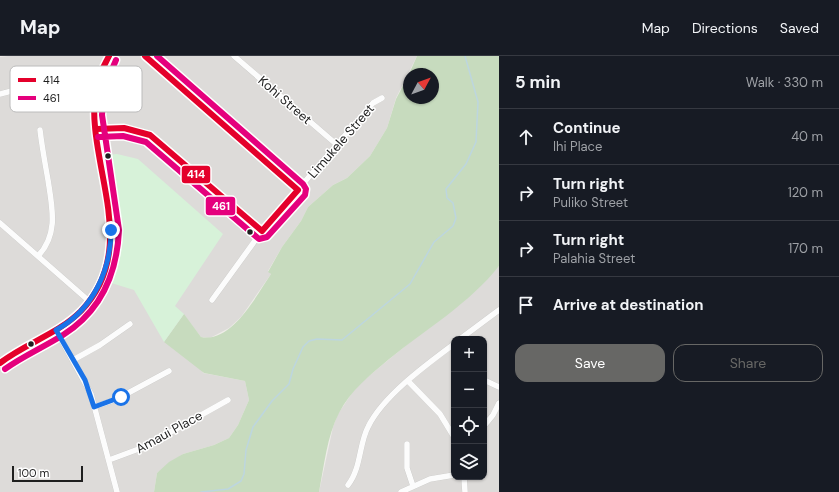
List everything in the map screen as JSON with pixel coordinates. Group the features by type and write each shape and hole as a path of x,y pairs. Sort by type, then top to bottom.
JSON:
{"street":[{"path":"104,66 109,56"},
{"path":"145,56 298,190"},
{"name":"Kohi Street","path":"234,56 336,144"},
{"path":"0,94 10,92"},
{"name":"Limukele Street","path":"212,300 262,231 336,144 373,103 382,98"},
{"path":"0,363 18,350 70,321 89,301 106,268 111,243 110,217 94,112"},
{"path":"97,129 112,127 128,128 150,135 262,231"},
{"path":"38,256 44,250 50,237 53,216 40,130"},
{"path":"0,223 89,301"},
{"path":"464,336 499,310"},
{"path":"73,360 100,345 130,324"},
{"path":"56,330 88,387 118,492"},
{"path":"348,485 354,474 364,436 371,420 381,407 408,381 451,346"},
{"path":"94,407 117,399 169,371"},
{"path":"408,381 440,414 451,432"},
{"path":"487,381 499,387"},
{"name":"Amaui Place","path":"109,460 144,447 228,400"},
{"path":"487,422 493,415 499,403"},
{"path":"406,444 407,468 414,486"},
{"path":"401,492 430,479 451,476"},
{"path":"464,480 465,492"}],"shaded area":[{"path":"417,56 411,68 403,68 403,84 396,98 387,128 370,156 347,178 333,185 308,207 301,221 282,247 268,271 271,274 241,317 229,328 210,338 201,337 184,315 203,373 245,381 249,400 238,425 229,438 214,445 183,454 157,473 154,492 0,492 0,57"},
{"path":"499,266 499,492 319,492 333,427 338,414 354,390 364,380 415,338 465,300"}],"green space":[{"path":"417,56 499,56 499,266 475,292 388,360 349,397 339,413 332,431 326,451 319,492 154,492 157,473 169,462 183,454 214,445 229,438 238,425 249,400 245,381 204,373 164,342 184,314 201,337 212,337 223,333 233,326 242,316 271,274 268,272 282,247 301,221 308,207 333,185 347,178 370,156 387,128 396,99 403,86 403,104 439,104 439,68 412,68"},
{"path":"117,154 138,159 223,234 175,306 184,314 164,342 134,290 108,282 113,266 117,235 115,203 107,155"}],"waterway":[{"path":"201,492 228,489 241,481 244,474 246,450 253,427 272,401 289,384 293,369 303,347 309,341 317,339 342,340 410,284 434,242 453,226 456,218 453,203 447,198 446,189 466,164 476,142 478,102 465,56"}],"transit line":[{"name":"414","path":"104,66 109,56"},
{"name":"414","path":"97,129 124,128 150,135 262,231 298,190 145,56"},
{"name":"461","path":"98,137 123,136 146,142 259,239 267,237 305,195 306,189 303,184 157,56"},
{"name":"461","path":"113,66 116,60"},
{"name":"414","path":"0,363 72,319 81,311 99,285 108,259 110,231 107,202 97,144 94,112"},
{"name":"461","path":"5,369 63,335 88,315 97,303 110,276 118,246 119,230 102,112"}],"route":[{"path":"111,230 111,243 106,268 95,292 89,301 70,321 56,330 85,380 91,394 94,407 121,397"}]}
